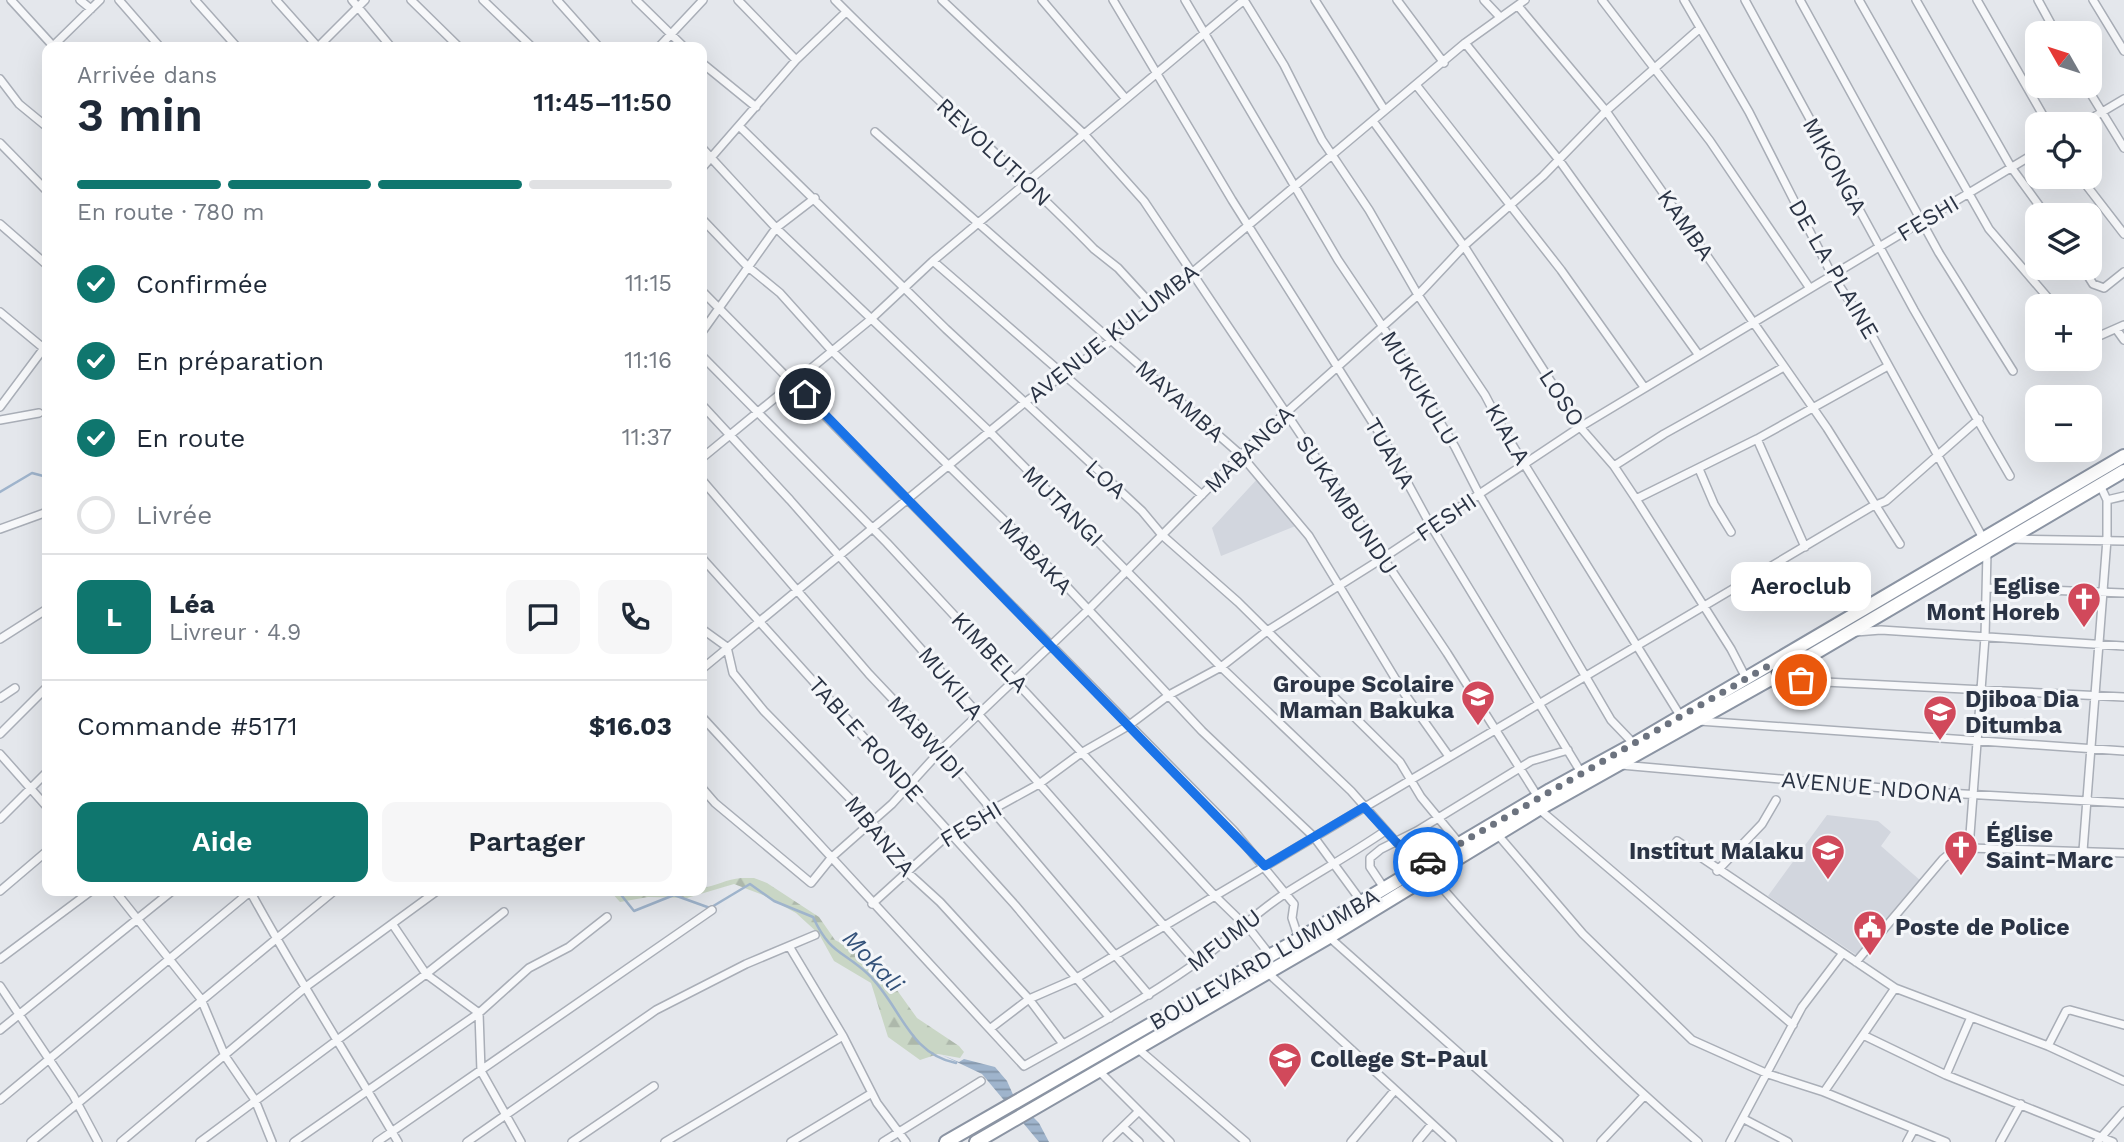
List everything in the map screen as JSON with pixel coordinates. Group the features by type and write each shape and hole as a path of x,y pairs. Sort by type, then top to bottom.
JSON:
{"highway":[{"name":"BOULEVARD LUMUMBA","path":"1427,870 1459,843 1620,765 1746,678 1773,670 1875,602 2124,456"},
{"name":"BOULEVARD LUMUMBA","path":"946,1142 1266,963 1329,937 1385,893 1498,835 1582,774 1773,670 1883,614 2124,471"},
{"path":"1875,602 1883,614"},
{"name":"BOULEVARD LUMUMBA","path":"976,1142 1136,1047 1361,901 1385,893"}],"street":[{"path":"11,0 50,42"},
{"path":"79,0 91,9"},
{"path":"58,42 100,0"},
{"path":"119,0 156,42"},
{"path":"195,0 233,42"},
{"path":"276,0 314,42"},
{"path":"352,0 387,42"},
{"path":"323,42 365,0"},
{"path":"411,0 454,42"},
{"path":"483,0 527,42"},
{"path":"557,0 595,42"},
{"path":"636,0 679,42"},
{"path":"664,42 703,0"},
{"path":"738,0 796,60"},
{"name":"SUKAMBUNDU","path":"942,0 1085,135 1144,201 1383,558 1539,803 1793,1025"},
{"path":"1042,0 1126,99"},
{"path":"1113,0 1249,226"},
{"name":"MUKUKULU","path":"1185,0 1338,260 1383,327 1455,447 1479,494 1611,720 1634,744"},
{"path":"707,454 870,320 903,286 1244,0"},
{"name":"KIALA","path":"1244,0 1332,154 1369,210 1418,295 1485,395 1525,465 1688,717"},
{"path":"1315,0 1384,109"},
{"path":"1397,0 1444,63"},
{"path":"1484,0 1499,16"},
{"name":"AVENUE KULUMBA","path":"707,665 989,431 1112,340 1465,43 1499,16 1525,0"},
{"path":"1602,0 1710,141 1809,287"},
{"name":"DE LA PLAINE","path":"1684,0 1749,112 1832,275 1852,302 1983,538 1987,551 1988,588 1969,848"},
{"name":"MIKONGA","path":"1745,0 1879,246 2010,476"},
{"path":"1800,0 1921,222 2014,371"},
{"path":"1859,0 1967,194 2003,249 2044,294"},
{"path":"1916,0 2011,167 2037,203"},
{"path":"1978,0 2041,112"},
{"path":"2038,0 2049,21"},
{"path":"2093,0 2124,51"},
{"path":"707,161 842,5"},
{"name":"REVOLUTION","path":"842,5 1029,183 1094,249 1118,268 1152,305"},
{"name":"KAMBA","path":"1518,6 1606,111 1843,452 1899,544"},
{"name":"MABANGA","path":"707,792 811,883 832,857 908,786 1050,643 1088,610 1284,413 1338,369 1418,295 1464,246 1559,160 1606,111 1699,29"},
{"path":"1465,43 1559,160 1698,354"},
{"path":"707,67 756,107"},
{"path":"0,79 19,103 42,123"},
{"path":"1417,86 1561,270 1644,387"},
{"path":"2093,98 2124,148"},
{"path":"2102,112 2124,99"},
{"name":"LOSO","path":"1373,121 1464,246 1580,427 1614,466 1731,649 1746,678"},
{"name":"LOA","path":"739,126 1024,403 1267,631 1399,762 1459,843"},
{"name":"MAYAMBA","path":"875,132 1241,455 1309,536 1337,588 1404,693 1448,755"},
{"path":"0,144 42,186"},
{"name":"MUTANGI","path":"707,152 776,228 989,431 1385,831 1427,870 1485,937 1644,1097 1698,1142"},
{"name":"FESHI","path":"872,904 950,833 1039,784 1081,753 1128,726 1169,695 1222,667 1267,631 1337,588 1580,427 2025,159"},
{"path":"2089,189 2124,234"},
{"path":"707,324 776,228 815,198"},
{"path":"0,224 42,261"},
{"name":"MABAKA","path":"707,224 747,266 780,293 832,351 948,464 1202,731 1314,837 1361,901"},
{"name":"TUANA","path":"1249,226 1388,447 1432,526 1582,774"},
{"path":"933,261 1202,495"},
{"path":"2092,280 2096,286 2104,288 2124,272"},
{"path":"707,297 909,498 1265,866 1294,904 1292,918 1300,939"},
{"path":"0,312 42,345"},
{"path":"2102,335 2124,325"},
{"path":"2116,329 2124,340"},
{"path":"0,405 42,353"},
{"name":"KIMBELA","path":"707,361 1015,679 1241,925 1252,932 1266,963 1452,1142"},
{"path":"1636,499 1757,439 1888,366"},
{"path":"1614,466 1664,434 1784,367"},
{"name":"MUKILA","path":"707,410 1197,963"},
{"path":"0,420 39,413"},
{"path":"707,722 872,904 991,1028 1029,999 1075,979 1448,755 1893,496 1937,453 1979,419"},
{"path":"1757,439 1805,547"},
{"path":"1699,469 1714,504 1731,532"},
{"path":"2083,851 2107,539 2107,500 2100,485"},
{"name":"MABWIDI","path":"707,486 869,674 941,750 1149,995"},
{"path":"2107,500 2124,496"},
{"path":"0,529 42,514"},
{"path":"2007,539 2124,541"},
{"name":"TABLE RONDE","path":"707,564 950,833 1110,1018"},
{"path":"1988,588 2124,593"},
{"path":"0,639 42,612"},
{"path":"1850,632 1881,630 2124,646"},
{"path":"707,633 727,647"},
{"name":"MBANZA","path":"727,647 733,673 764,711 872,821 906,871 940,902 1029,999 1063,1044"},
{"path":"1773,670 1825,682 2124,697"},
{"path":"0,698 15,688"},
{"path":"0,734 42,692"},
{"path":"1688,717 1978,742 2124,751"},
{"path":"1385,893 1370,867 1370,858 1519,768 1568,750"},
{"path":"0,754 42,801"},
{"name":"AVENUE NDONA","path":"1620,765 1973,795 2124,803"},
{"path":"0,819 42,778"},
{"path":"1717,871 1762,824 1776,800"},
{"name":"MFUMU","path":"991,1028 1024,1066 1149,995 1197,963 1241,925 1286,893 1336,865 1385,831"},
{"path":"1498,835 1583,934 1679,1029 1703,1046 1768,1074 1824,1092 1946,1142"},
{"path":"1677,841 1717,871 1895,988 2048,1046 2124,1081"},
{"path":"1856,962 1950,853 1969,848 2124,853"},
{"path":"0,891 42,855"},
{"path":"0,959 84,896"},
{"path":"119,896 201,999 225,1056 255,1100 272,1142"},
{"path":"0,1030 166,896"},
{"path":"0,1100 244,896"},
{"path":"253,896 275,940 307,986 335,1041 398,1142"},
{"path":"31,1142 328,896"},
{"path":"121,1142 307,986 431,896"},
{"path":"377,1142 712,910"},
{"path":"200,1142 426,974 504,912"},
{"path":"294,1142 479,1013 529,968 569,947 607,917"},
{"path":"393,925 426,974 479,1013"},
{"path":"467,1142 656,1010 815,935"},
{"path":"1329,937 1559,1142"},
{"path":"789,946 843,1036 883,1112 901,1130 906,1142"},
{"path":"1730,1142 1793,1025 1843,953"},
{"path":"0,986 98,1142"},
{"path":"1824,1092 1895,988"},
{"path":"2048,1046 2066,1011 2075,1011 2124,1025"},
{"path":"479,1013 481,1071 521,1142"},
{"path":"1946,1074 1971,1017"},
{"path":"1863,1035 1946,1074 2100,1139 2113,1142"},
{"path":"665,1142 843,1036"},
{"path":"1136,1047 1246,1142"},
{"path":"1097,1070 1170,1142"},
{"path":"883,1142 981,1081"},
{"path":"572,1142 654,1086"},
{"path":"1351,1142 1395,1090"},
{"path":"791,1142 872,1093"},
{"path":"1601,1142 1644,1097"},
{"path":"2000,1142 2021,1104"},
{"path":"1107,1142 1139,1111"},
{"path":"2100,1139 2124,1111"},
{"path":"1744,1119 1788,1142"},
{"path":"1417,1142 1432,1124"},
{"path":"1122,1127 1139,1142"},
{"path":"1907,1142 1914,1129"}],"shaded area":[{"path":"1260,476 1298,525 1221,556 1212,528"},
{"name":"Institut Malaku","path":"1827,815 1878,821 1891,832 1881,846 1921,881 1858,956 1768,896"}],"green space":[{"path":"754,878 767,883 819,917 835,940 861,954 889,979 917,1018 959,1046 964,1052 960,1058 938,1054 920,1060 888,1037 871,983 834,961 819,934 796,913 763,895 734,884 707,892 707,887 731,880"},
{"path":"615,896 694,896 648,897 620,902"}],"water":[{"path":"942,1055 959,1062 964,1059 995,1067 1007,1081 1015,1099 1039,1123 1049,1142 1039,1142 982,1074"}],"waterway":[{"name":"Mokali","path":"0,492 32,473 42,476"},
{"name":"Mokali","path":"677,896 710,908 750,884 774,901 813,917 831,945 859,966 879,986 916,1039 940,1058 956,1063"},
{"name":"Mokali","path":"622,896 634,911 672,896"}],"way so far":[{"path":"1428,862 1550,789 1582,774 1770,665 1776,676 1801,680"}],"place":[{"name":"Eglise Mont Horeb","path":"2084,629"},
{"name":"Aeroclub","path":"1801,680"},
{"name":"Groupe Scolaire Maman Bakuka","path":"1478,727"},
{"name":"Djiboa Dia Ditumba","path":"1940,742"},
{"name":"Église Saint-Marc","path":"1961,877"},
{"name":"Institut Malaku","path":"1828,881"},
{"name":"Poste de Police","path":"1870,957"},
{"name":"College St-Paul","path":"1285,1089"}],"route":[{"path":"805,394 981,571 1265,866 1364,807 1396,842 1404,845 1423,865 1428,862"}]}
